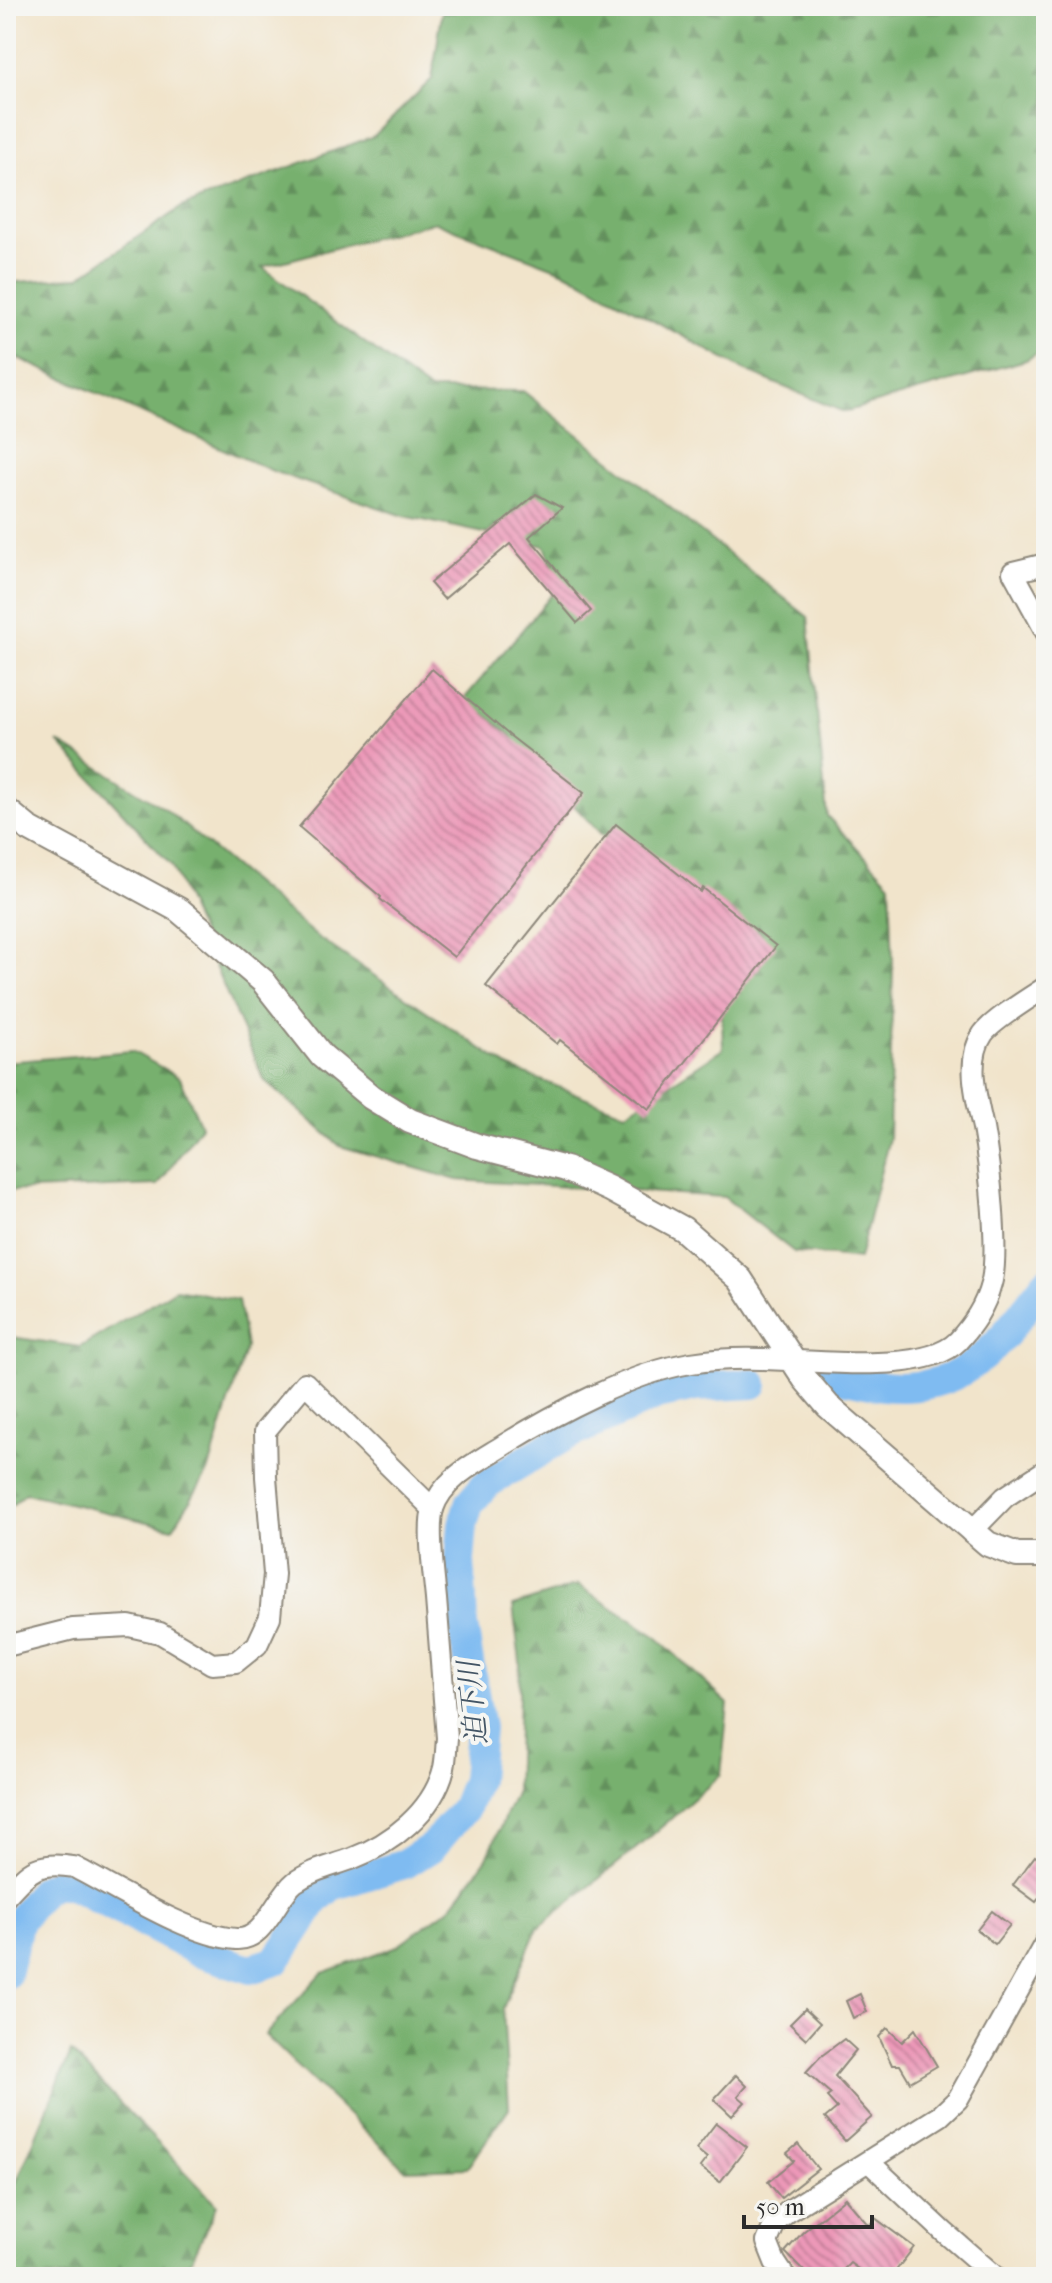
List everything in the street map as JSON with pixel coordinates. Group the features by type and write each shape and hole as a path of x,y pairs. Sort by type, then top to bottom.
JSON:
{"street":[{"path":"1046,564 1013,572 1046,632"},
{"path":"6,810 28,828 179,910 263,981 322,1056 371,1097 410,1121 477,1146 566,1169 683,1229 740,1279 805,1379 828,1406 988,1544 1017,1555 1046,1555"},
{"path":"6,1896 30,1870 52,1863 74,1867 194,1929 238,1939 255,1934 292,1884 311,1872 385,1843 408,1826 433,1793 444,1769 447,1738 431,1545 433,1509 447,1488 464,1470 517,1437 591,1398 642,1377 690,1363 750,1359 862,1365 934,1354 955,1344 981,1313 992,1281 994,1243 987,1149 974,1080 976,1054 983,1033 1046,987"},
{"path":"6,1646 73,1629 129,1626 160,1633 212,1664 236,1662 257,1645 270,1617 274,1574 265,1431 305,1383 433,1509"},
{"path":"971,1532 1005,1497 1046,1470"},
{"path":"785,2277 767,2242 775,2223 790,2210 940,2116 958,2099 1046,1941"},
{"path":"869,2162 996,2277"}],"green space":[{"path":"443,6 1046,6 1046,348 1026,360 844,412 746,371 570,274 435,222 262,267 429,390 523,391 808,617 827,816 890,883 893,964 889,1138 859,1259 794,1252 724,1197 457,1180 340,1146 264,1080 172,866 58,742 165,809 316,936 510,1068 625,1113 723,1049 720,948 623,857 524,753 510,734 464,699 560,585 545,546 404,516 275,472 6,353 6,283 79,277 182,207 374,136 432,79"},
{"path":"132,1051 180,1078 201,1126 158,1185 6,1191 6,1062"},
{"path":"176,1289 238,1300 246,1347 208,1472 173,1528 26,1493 6,1510 6,1327 11,1337 80,1347"},
{"path":"578,1585 654,1635 728,1704 721,1775 537,1929 503,2008 509,2108 467,2168 406,2170 265,2035 322,1973 395,1947 450,1908 487,1858 516,1791 520,1662 513,1606"},
{"path":"71,2052 217,2205 192,2259 176,2277 6,2277 6,2207"}],"building":[{"path":"536,494 562,508 529,537 591,611 577,623 510,544 444,599 430,583"},
{"path":"432,669 509,735 584,793 454,957 380,899 299,827"},
{"path":"616,824 701,892 703,888 776,946 649,1109 560,1040 557,1044 486,986"},
{"path":"1035,1856 1046,1864 1046,1889 1036,1902 1013,1885"},
{"path":"992,1911 1010,1925 995,1944 977,1930"},
{"path":"860,1994 867,2012 853,2018 846,2001"},
{"path":"805,2009 820,2023 806,2039 790,2024"},
{"path":"887,2028 902,2042 915,2029 937,2066 910,2082 900,2065 892,2065 879,2037"},
{"path":"844,2039 856,2050 835,2076 872,2117 845,2141 825,2118 837,2108 827,2097 831,2094 806,2072"},
{"path":"736,2075 747,2086 738,2096 745,2102 732,2116 714,2099"},
{"path":"716,2123 747,2147 720,2182 700,2167 707,2158 696,2149"},
{"path":"798,2144 818,2169 781,2198 768,2182 794,2161 787,2153"},
{"path":"845,2198 869,2226 875,2218 914,2247 891,2277 869,2277 850,2263 836,2277 810,2277 785,2252 803,2232"}],"waterway":[{"name":"迫下川","path":"831,1376 895,1387 929,1384 951,1377 987,1353 1046,1282"},
{"name":"迫下川","path":"6,1974 19,1921 43,1889 57,1883 73,1886 203,1954 251,1969 276,1961 316,1900 332,1886 405,1864 432,1847 465,1808 476,1780 480,1728 463,1626 460,1560 463,1524 469,1504 485,1485 566,1436 657,1395 695,1387 753,1384"}]}
